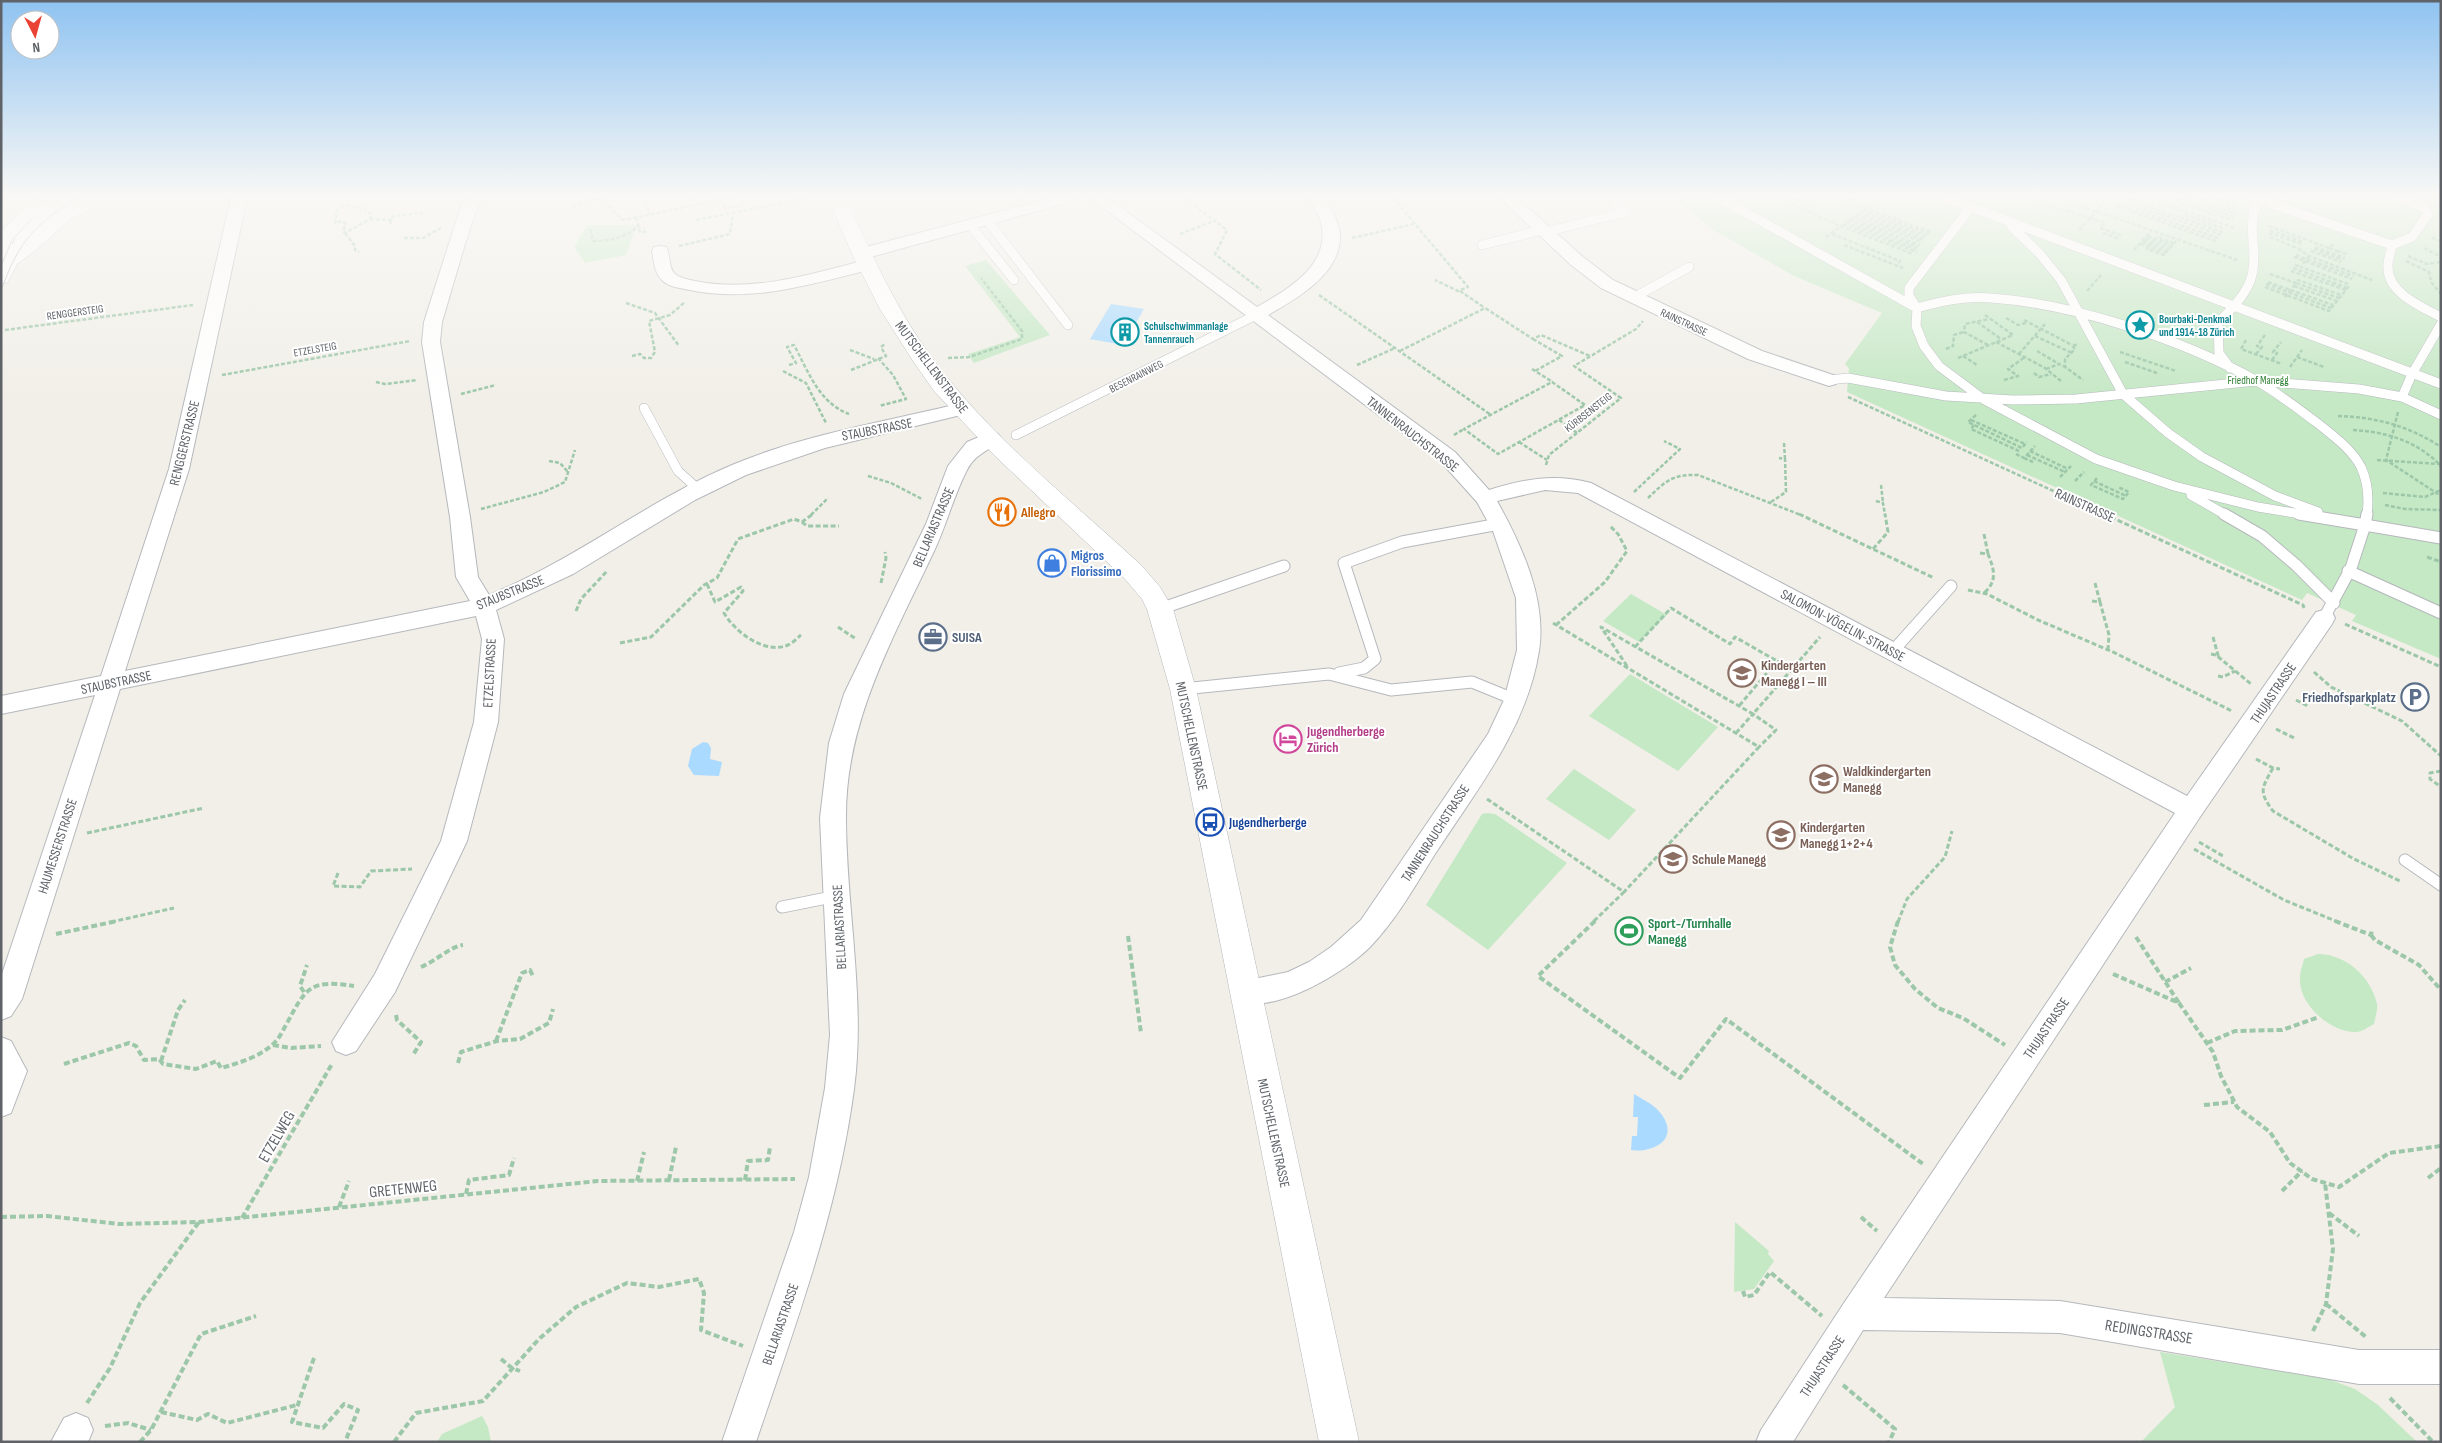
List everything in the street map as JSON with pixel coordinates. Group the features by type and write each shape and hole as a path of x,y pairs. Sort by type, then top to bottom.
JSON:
{"street":[{"name":"RENGGERSTRASSE","path":"109,683 179,469 224,265"},
{"name":"ETZELSTRASSE","path":"346,1042 385,984 446,858 464,811 486,722 494,639 484,606 468,576 432,342 433,322 452,265"},
{"path":"663,265 666,275 676,282 700,288 747,289 782,284 843,265"},
{"name":"MUTSCHELLENSTRASSE","path":"867,265 901,328 962,409 990,438 1133,572 1151,593 1160,609 1183,689 1339,1442"},
{"name":"TANNENRAUCHSTRASSE","path":"1189,265 1448,457 1485,498 1499,524 1527,598 1528,650 1516,700 1482,764 1365,935 1343,955 1294,983 1245,992"},
{"path":"1256,315 1305,285 1322,265"},
{"name":"RAINSTRASSE","path":"1583,265 1633,298 1755,355 1829,380"},
{"name":"STAUBSTRASSE","path":"1,705 484,606 540,582 737,470 784,452 839,436 888,428 962,409"},
{"name":"BELLARIASTRASSE","path":"739,1442 810,1232 824,1177 840,1088 844,1035 833,818 835,784 841,743 853,704 936,524 958,466 974,447 990,438"},
{"name":"SALOMON-VÖGELIN-STRASSE","path":"1485,498 1542,482 1564,483 1584,488 2191,810"},
{"name":"THUJASTRASSE","path":"1773,1442 1855,1314 2191,810 2333,615"},
{"name":"HAUMESSERSTRASSE","path":"1,1007 8,1000 109,683"},
{"path":"1,1050 13,1071 1,1103"},
{"name":"REDINGSTRASSE","path":"1855,1314 2060,1317 2359,1367 2441,1367"}],"lane":[{"path":"1002,265 1014,280"},
{"path":"1022,265 1068,325"},
{"path":"1842,265 1917,308"},
{"path":"1926,265 1909,288 1909,296 1917,308 1916,326 1928,352 1939,366 1983,399 2096,459 2174,486 2258,508 2441,538"},
{"path":"2049,265 2061,280 2123,394 2168,433 2202,457 2239,479 2275,496 2346,521"},
{"path":"2125,265 2441,384"},
{"path":"2388,265 2387,271 2399,290 2419,305 2441,317"},
{"path":"1633,298 1689,267"},
{"path":"2230,369 2220,353 2218,323 2234,306 2250,283 2252,267"},
{"path":"1917,308 1926,303 1967,297 1989,297 2059,308 2077,308 2154,337 2256,381 2316,422 2357,459 2365,477 2366,525 2333,615"},
{"name":"BESENRAINWEG","path":"1016,435 1256,315"},
{"path":"2402,397 2412,374 2441,324"},
{"path":"1829,380 1848,378 1946,396 2013,400 2076,399 2256,381 2359,389 2402,397 2441,414"},
{"path":"644,408 678,472 699,490"},
{"path":"2174,486 2230,516 2262,536 2296,565 2333,615"},
{"path":"1183,689 1355,672 1369,667 1375,659 1344,563 1402,542 1499,524"},
{"path":"1160,609 1284,566"},
{"path":"2348,571 2441,613"},
{"path":"1892,652 1951,586"},
{"path":"1329,674 1391,690 1472,682 1516,700"},
{"path":"2406,860 2441,885"},
{"path":"782,907 837,896"}],"path":[{"path":"1229,265 1262,291"},
{"path":"1449,265 1468,287 1460,291"},
{"path":"2077,308 2110,265"},
{"path":"2248,265 2339,298"},
{"path":"2325,265 2399,290"},
{"path":"2331,265 2353,278"},
{"path":"2415,265 2429,272 2431,282 2441,294"},
{"path":"1896,266 1905,269 1901,274 1915,280"},
{"path":"2348,287 2304,272 2293,268 2301,267 2304,272 2331,281 2348,287"},
{"path":"2315,303 2337,270"},
{"path":"2288,294 2304,272"},
{"path":"947,358 969,357 1022,338 1022,331 981,278"},
{"path":"1435,280 1438,283 1460,291 1562,356 1533,370 1552,382 1585,405 1498,454 1464,429 1552,382"},
{"path":"2296,283 2339,298"},
{"path":"2332,307 2315,303 2288,294 2266,284 2315,303 2329,310 2332,307 2348,287"},
{"path":"1317,294 1491,415"},
{"path":"1939,366 2013,335 1989,319 1967,297"},
{"path":"632,356 640,354 644,358 651,358 654,355 649,321 670,315 687,300"},
{"path":"626,303 655,313 679,346"},
{"name":"RENGGERSTEIG","path":"6,330 197,304"},
{"path":"1400,351 1485,308"},
{"name":"KÜRBSENSTEIG","path":"1547,460 1549,455 1621,398 1574,366 1636,328 1655,308"},
{"path":"2019,354 2059,308"},
{"path":"1964,332 1965,324 1989,319"},
{"path":"1977,322 2001,340"},
{"path":"2040,329 2072,345 2097,346"},
{"path":"1928,352 1953,346 1954,335 1964,332 1988,345"},
{"path":"1533,339 1541,335 1590,356"},
{"path":"2035,336 2072,353"},
{"path":"2256,354 2262,347 2257,346 2265,336 2268,337"},
{"path":"2246,340 2241,349 2290,367"},
{"name":"ETZELSTEIG","path":"221,375 411,341"},
{"path":"1996,342 2052,373 2076,399"},
{"path":"851,370 874,359 886,356 881,347 885,344"},
{"path":"789,365 796,363 788,347 794,345 819,392 838,411 848,414 856,412"},
{"path":"2065,367 2065,359 2075,349 2072,345"},
{"path":"1355,366 1395,348"},
{"path":"850,350 874,359"},
{"path":"2037,351 2065,367 2089,385 2123,394"},
{"path":"2120,352 2159,364 2208,386"},
{"path":"2272,360 2277,353"},
{"path":"1963,356 1978,365 1969,368"},
{"path":"2013,400 2003,388 1996,384 2018,376 2008,369 2025,357"},
{"path":"872,410 906,399 893,376 878,358"},
{"path":"2103,358 2118,359 2150,370 2186,388"},
{"path":"2046,369 2059,364"},
{"path":"784,371 806,383 829,430"},
{"path":"2034,373 2039,377 2052,373"},
{"path":"376,382 385,384 425,379"},
{"path":"456,395 496,385"},
{"name":"RAINSTRASSE","path":"1841,394 2214,563 2304,605 2304,610 2333,615 2441,667"},
{"path":"2386,460 2402,397"},
{"path":"1974,416 2027,441 2016,454 2010,452"},
{"path":"2316,422 2339,416 2374,418 2420,433 2441,447"},
{"path":"1558,420 1577,432"},
{"path":"2022,448 1969,421 2025,444"},
{"path":"1974,425 1971,429 2019,451"},
{"path":"1995,440 2004,430"},
{"path":"2328,432 2379,431 2405,439 2440,465"},
{"path":"1633,493 1680,449 1664,441"},
{"path":"1519,442 1547,460 1546,468"},
{"path":"1770,502 1786,492 1784,443"},
{"path":"476,510 544,492 565,482 575,450"},
{"path":"2030,451 2068,469"},
{"path":"2027,455 2065,472"},
{"path":"1779,458 1786,459"},
{"path":"2024,458 2033,462"},
{"path":"2357,459 2440,465"},
{"path":"2386,460 2441,496"},
{"path":"549,462 560,463 569,472"},
{"path":"2060,477 2071,466"},
{"path":"2084,472 2129,492 2126,496 2094,481 2097,478"},
{"path":"1648,497 1666,481 1680,474 1698,475"},
{"path":"868,476 891,483 924,500"},
{"path":"1873,549 1888,532 1880,485"},
{"path":"2366,490 2425,497 2441,490"},
{"path":"802,522 819,509 828,498"},
{"path":"1876,501 1883,502"},
{"path":"2367,502 2405,509 2441,510"},
{"path":"620,643 651,637 707,584 717,578 738,539 794,520 802,522 807,526 839,526"},
{"path":"1556,625 1604,582 1627,551 1618,534 1608,524"},
{"path":"1983,593 1993,587 1995,582 1984,534"},
{"path":"881,586 886,558 885,552"},
{"path":"1980,553 1988,554"},
{"path":"2435,560 2441,562"},
{"path":"576,611 581,599 614,564"},
{"path":"2094,583 2109,635 2108,650"},
{"path":"707,584 715,602 741,587 743,591 724,613 727,621 760,646 788,646 801,635"},
{"path":"2092,601 2100,602"},
{"path":"1635,647 1671,608 1730,644 1735,637 1792,670"},
{"path":"1551,622 1759,747"},
{"path":"838,627 862,643"},
{"path":"1628,669 1601,628 1753,714 1776,730 1624,892 1538,976 1680,1078 1726,1019 1925,1166"},
{"path":"1736,734 1821,636"},
{"path":"2213,637 2218,655 2216,655"},
{"path":"2211,654 2216,655 2256,687"},
{"path":"1739,706 1777,662"},
{"path":"2311,670 2320,675 2331,687 2402,721 2441,756"},
{"path":"2218,676 2223,677 2236,671"},
{"path":"2293,698 2308,706"},
{"path":"2274,728 2294,738"},
{"path":"2254,758 2273,768 2280,768"},
{"path":"2273,768 2262,788 2264,799 2273,811 2354,860 2404,883"},
{"path":"2441,771 2430,773 2430,779 2441,787"},
{"path":"1485,798 1624,892"},
{"path":"85,833 204,808"},
{"path":"1952,831 1945,857 1907,898 1890,947 1895,965 1915,989 1938,1008 1963,1018 2007,1046"},
{"path":"2199,842 2223,856 2224,854"},
{"path":"2194,849 2284,900 2372,932 2375,940 2420,965 2441,990"},
{"path":"338,873 333,886 360,887 371,871 414,869"},
{"path":"66,932 174,908"},
{"path":"2122,915 2213,1052 2220,1076 2237,1107 2270,1132 2290,1163 2312,1179 2339,1187 2389,1152 2441,1146"},
{"path":"1128,936 1141,1033"},
{"path":"417,968 434,962 455,945 463,945"},
{"path":"304,992 300,986 307,965"},
{"path":"2165,982 2191,968"},
{"path":"496,1042 522,973 530,970 533,976"},
{"path":"2113,974 2179,1003"},
{"path":"64,1064 129,1043 136,1046 144,1060 161,1061 163,1064 196,1069 217,1061 221,1068 249,1058 272,1045 304,992 321,984 360,986"},
{"path":"161,1061 178,1010 184,1000"},
{"path":"398,1008 396,1014 398,1020 421,1042 413,1055"},
{"path":"458,1062 461,1052 496,1042 520,1039 548,1024 553,1009"},
{"path":"2207,1043 2222,1033 2235,1030 2282,1030 2318,1017"},
{"path":"272,1045 283,1048 302,1049"},
{"name":"ETZELWEG","path":"242,1218 330,1067"},
{"path":"2204,1104 2234,1102"},
{"path":"669,1180 676,1148"},
{"path":"745,1180 748,1161 768,1160 770,1148"},
{"path":"637,1181 644,1152"},
{"path":"466,1194 469,1180 509,1175 514,1158"},
{"path":"2428,1178 2441,1168"},
{"path":"2282,1191 2302,1171"},
{"name":"GRETENWEG","path":"1,1217 47,1216 118,1224 200,1222 598,1181 799,1179"},
{"path":"339,1207 348,1181"},
{"path":"2301,1357 2326,1304 2333,1249 2325,1183"},
{"path":"2328,1212 2360,1236"},
{"path":"1861,1217 1880,1232"},
{"path":"76,1426 110,1368 140,1303 200,1222"},
{"path":"1743,1291 1745,1297 1754,1295 1770,1272 1822,1316"},
{"path":"394,1442 416,1413 483,1401 539,1339 576,1307 626,1283 660,1287 699,1279 704,1293 701,1330 747,1347"},
{"path":"140,1442 151,1430 201,1334 256,1316"},
{"path":"314,1358 292,1422 323,1428 344,1404 358,1410 345,1442"},
{"path":"501,1359 512,1368 520,1371"},
{"path":"2359,1367 2433,1442"},
{"path":"1842,1385 1895,1429 1889,1442"},
{"path":"160,1412 197,1420 208,1414 227,1423 297,1404"},
{"path":"128,1423 151,1430"}],"green space":[{"path":"991,265 1050,335 974,363 968,354 1020,337 965,266"},
{"name":"Friedhof Manegg","path":"1775,265 2441,265 2441,659 2352,621 2356,615 2307,593 2302,600 1847,392 1849,368 1845,364 1882,313 1794,276"},
{"path":"1631,594 1667,615 1639,642 1603,621"},
{"path":"1630,674 1718,727 1678,771 1589,716"},
{"path":"1574,769 1636,810 1609,840 1546,799"},
{"path":"1482,814 1495,814 1567,863 1488,950 1426,905"},
{"path":"2318,954 2328,955 2347,962 2363,976 2374,994 2377,1004 2374,1024 2358,1032 2346,1031 2336,1028 2327,1022 2310,1007 2304,998 2301,988 2300,973 2304,959"},
{"path":"1735,1222 1769,1251 1768,1254 1774,1261 1754,1289 1734,1292"},
{"path":"2160,1352 2328,1379 2355,1389 2378,1405 2417,1442 2141,1442 2175,1407"},
{"path":"482,1416 488,1427 491,1442 437,1442 442,1434"}],"water":[{"path":"1111,304 1144,309 1123,345 1090,339"},
{"path":"703,742 708,743 711,748 710,759 722,762 719,776 694,775 688,766 692,749"},
{"path":"1634,1094 1656,1108 1666,1124 1668,1131 1666,1137 1662,1143 1655,1147 1631,1150 1632,1136 1637,1136 1638,1117 1633,1117"}],"tram line":[{"path":"1,291 11,265"}],"place":[{"name":"Bourbaki-Denkmal und 1914-18 Zürich","path":"2140,325"},
{"name":"Schulschwimmanlage Tannenrauch","path":"1125,332"},
{"name":"Allegro","path":"1002,512"},
{"name":"Migros Florissimo","path":"1052,563"},
{"name":"SUISA","path":"933,637"},
{"name":"Kindergarten Manegg I – III","path":"1742,673"},
{"name":"Friedhofsparkplatz","path":"2415,697"},
{"name":"Jugendherberge Zürich","path":"1288,739"},
{"name":"Waldkindergarten Manegg","path":"1824,779"},
{"name":"Jugendherberge","path":"1210,822"},
{"name":"Kindergarten Manegg 1+2+4","path":"1781,835"},
{"name":"Schule Manegg","path":"1673,859"},
{"name":"Sport-/Turnhalle Manegg","path":"1629,931"}]}
